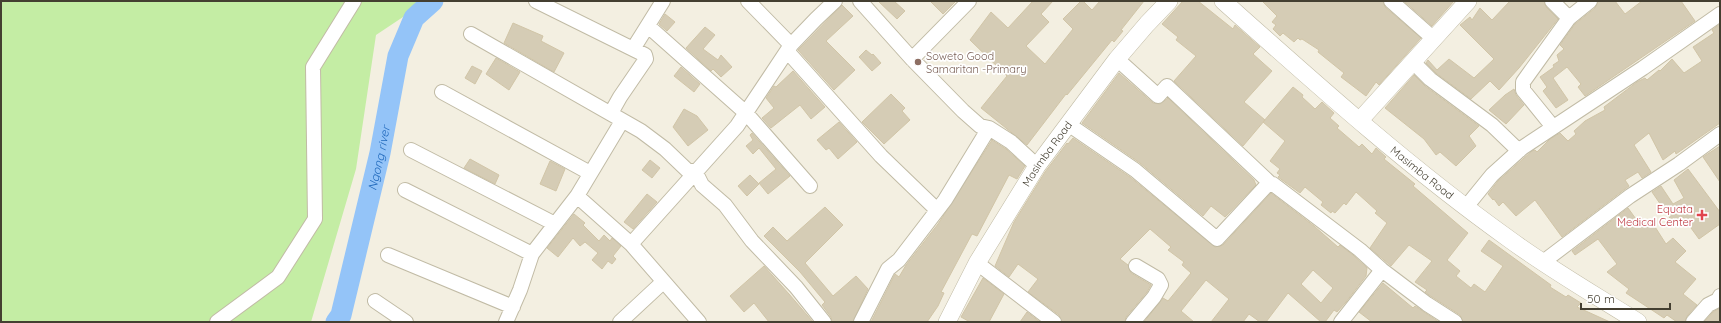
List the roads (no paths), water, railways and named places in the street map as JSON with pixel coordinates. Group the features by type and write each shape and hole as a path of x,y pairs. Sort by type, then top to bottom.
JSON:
{"street":[{"path":"218,322 278,277 314,219 313,67 354,1"},
{"path":"506,322 532,254 577,196 590,173 616,117 620,97 646,59 646,55 536,1"},
{"path":"634,49 663,1"},
{"path":"748,1 869,144 937,210"},
{"path":"631,244 737,126 789,48 835,1"},
{"path":"860,1 912,59 974,121 980,126 989,128 1011,142 1037,166"},
{"path":"912,59 969,1"},
{"name":"Masimba Road","path":"947,322 977,263 1037,166 1117,59 1169,1"},
{"name":"Masimba Road","path":"1223,1 1360,120 1466,207 1543,262 1638,322"},
{"path":"1391,1 1434,39"},
{"path":"1360,120 1468,1"},
{"path":"1552,1 1570,18"},
{"path":"1554,127 1523,90 1523,82 1570,18 1590,1"},
{"path":"1466,207 1492,175 1519,151 1644,68 1720,14"},
{"path":"648,26 746,113 810,186"},
{"path":"471,34 641,131 665,149 688,171 695,171"},
{"path":"1117,59 1158,96 1167,86 1270,183 1360,250 1382,270 1427,304 1455,322"},
{"path":"1413,62 1435,83 1492,125 1519,151"},
{"path":"442,92 590,173"},
{"path":"1068,124 1135,170 1217,239 1270,183"},
{"path":"861,322 888,269 900,260 949,194 989,128"},
{"path":"1543,262 1630,196 1679,164 1720,134"},
{"path":"411,150 555,224"},
{"path":"695,171 702,185 725,205 752,241 796,287 824,322"},
{"path":"405,190 532,254"},
{"path":"577,196 631,244 699,322"},
{"path":"388,255 513,307"},
{"path":"977,263 1054,322"},
{"path":"1133,322 1154,296 1160,285 1158,279 1136,266"},
{"path":"1341,322 1382,270"},
{"path":"620,322 663,282"},
{"path":"1693,322 1708,305 1718,300 1720,296"},
{"path":"375,301 406,322"}],"waterway":[{"name":"Ngong river","path":"336,322 341,315 380,153 398,56 414,18 433,1"}],"place":[{"name":"Soweto Good Samaritan -Primary","path":"918,62"},
{"name":"Equata Medical Center","path":"1702,215"}]}
